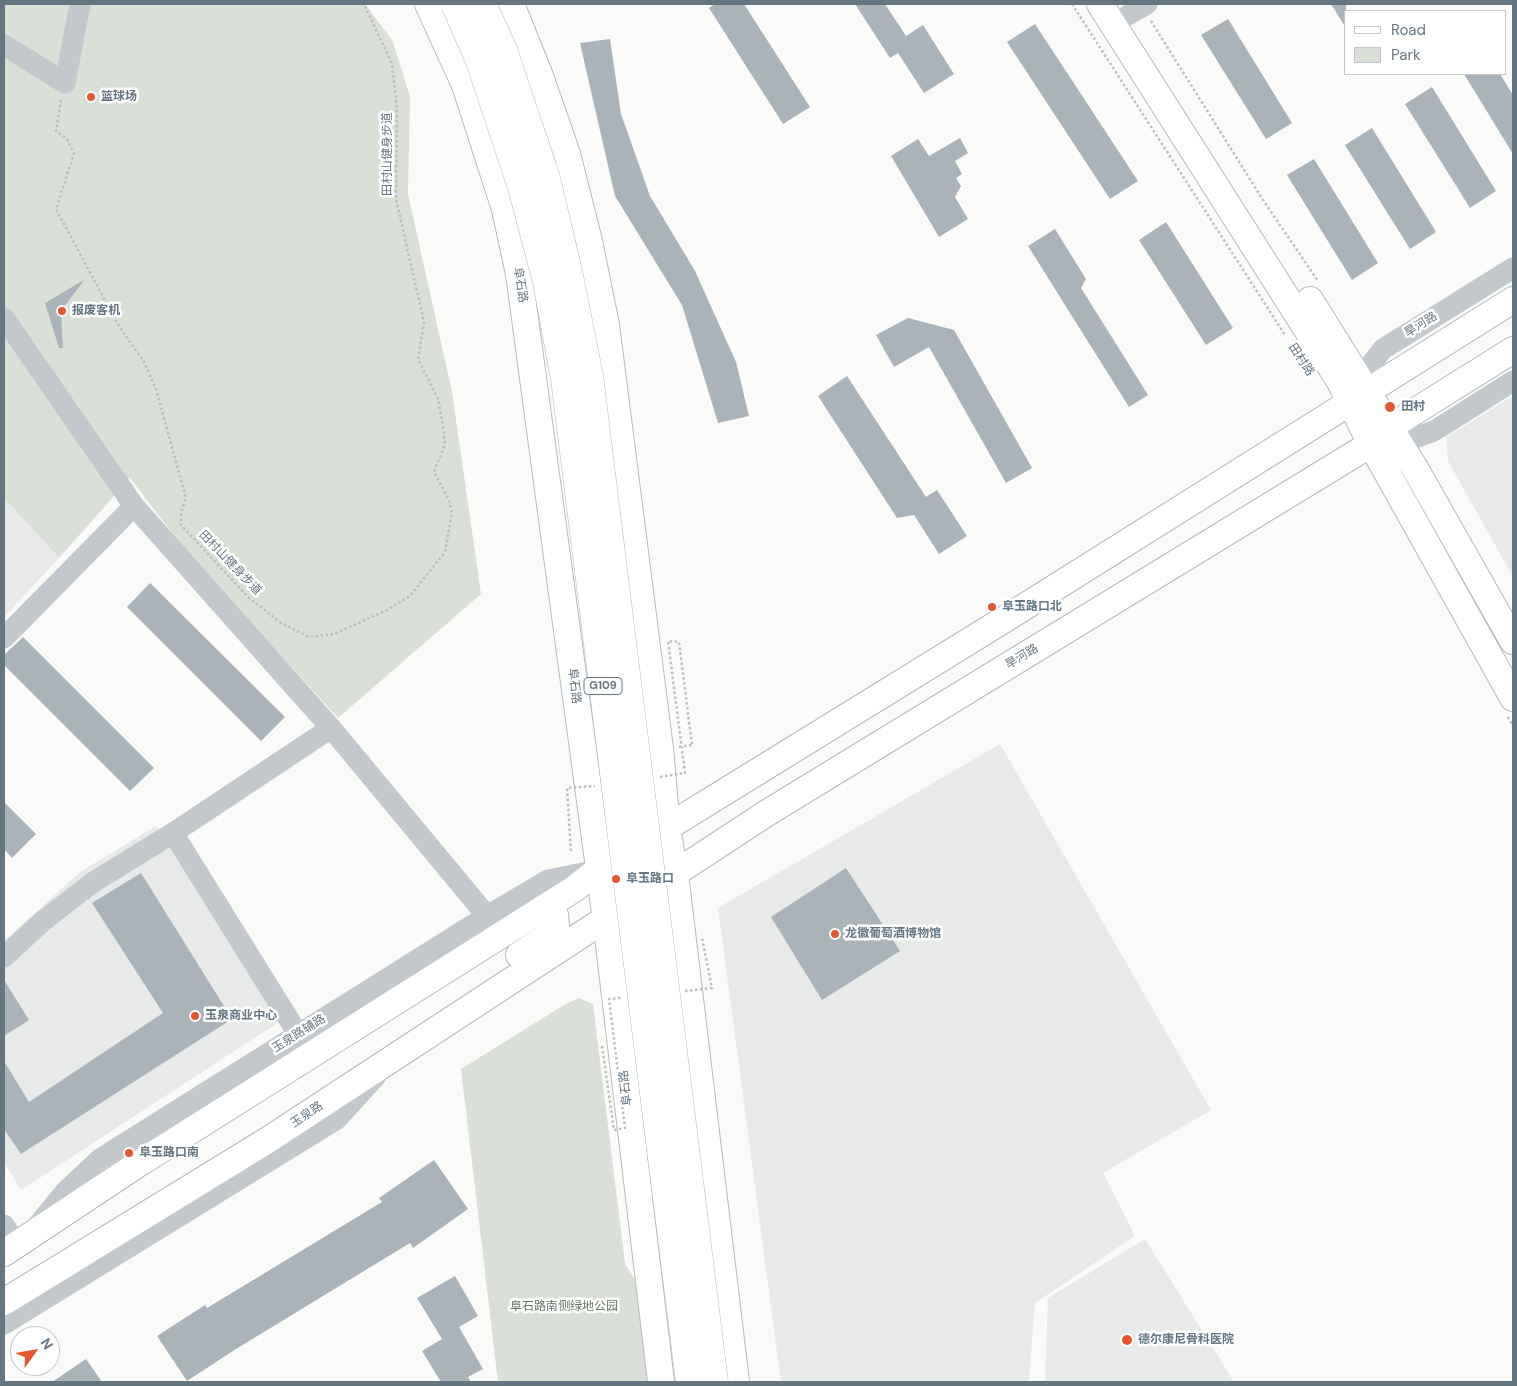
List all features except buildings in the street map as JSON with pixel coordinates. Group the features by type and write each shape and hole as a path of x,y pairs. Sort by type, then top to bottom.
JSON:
{"highway":[{"name":"阜石路","path":"455,4 480,61 522,187 547,282 565,379 690,1382"},
{"name":"G109","path":"482,4 503,50 546,178 569,276 589,376 714,1382"}],"main road":[{"name":"阜石路","path":"428,4 465,85 505,209 520,274 606,920 661,1382"},
{"path":"510,4 540,76 567,154 589,241 606,326 660,749 667,828 675,874 736,1382"},
{"name":"田村路","path":"1100,4 1238,218 1360,391"},
{"name":"田村路","path":"1132,8 1387,437 1513,641"},
{"name":"旱河路","path":"598,870 1360,391 1513,300"},
{"name":"旱河路","path":"606,920 767,814 1387,437 1513,350"},
{"name":"田村路","path":"1387,437 1509,704"},
{"path":"10,1245 543,908 598,870"},
{"path":"428,1035 465,990 548,936 556,926 555,915 543,908"},
{"name":"玉泉路","path":"4,1302 268,1140 391,1058 606,920"}],"street":[{"path":"4,45 65,82 80,4"},
{"path":"442,32 503,4"},
{"name":"旱河路","path":"1360,391 1383,349 1513,268"},
{"path":"4,318 134,506 331,728 488,916"},
{"name":"旱河路","path":"1387,437 1434,431 1513,382"},
{"path":"4,638 134,506"},
{"path":"4,957 43,921 92,883 173,833 331,728"},
{"path":"173,833 298,1034 256,1090"},
{"name":"玉泉路辅路","path":"10,1245 100,1159 548,880 598,870"},
{"path":"4,1324 338,1119 391,1058"}],"path":[{"name":"田村山健身步道","path":"65,82 56,131 67,139 74,154 56,209 117,323 144,362 156,389 186,498 181,512 181,525 248,597 282,623 309,637 334,634 388,610 410,596 445,552 452,513 449,500 434,472 445,444 443,426 438,399 418,359 424,322 396,199 397,108 392,64 364,4"},
{"name":"田村路","path":"1072,4 1286,337"},
{"path":"660,776 685,773 668,641 679,642 692,745"},
{"path":"1509,704 1513,726"},
{"path":"572,851 567,788 601,785"},
{"path":"685,991 712,988 702,938"},
{"path":"602,1046 614,1130 625,1128 609,999 626,997"}],"shaded area":[{"path":"1513,396 1513,577 1448,461 1446,437"},
{"path":"4,498 59,558 4,617"},
{"path":"1000,744 1211,1110 1103,1173 1135,1236 1035,1303 1029,1382 781,1382 718,908"},
{"name":"玉泉商业中心","path":"156,826 279,1022 21,1190 4,1162 4,941 80,872"},
{"name":"德尔康尼骨科医院","path":"1145,1239 1234,1382 1045,1382 1048,1298"}],"green space":[{"path":"4,4 365,4 392,40 410,96 408,194 452,392 481,594 338,718 192,559 130,478 59,558 4,498"},
{"name":"阜石路南侧绿地公园","path":"579,998 593,1004 625,1264 635,1280 649,1382 498,1382 461,1069 564,1005"}],"place":[{"name":"篮球场","path":"91,97"},
{"name":"报废客机","path":"62,311"},
{"name":"田村","path":"1390,407"},
{"name":"阜玉路口北","path":"992,607"},
{"name":"阜玉路口","path":"616,879"},
{"name":"龙徽葡萄酒博物馆","path":"835,934"},
{"name":"玉泉商业中心","path":"195,1016"},
{"name":"阜玉路口南","path":"129,1153"},
{"name":"德尔康尼骨科医院","path":"1127,1340"}]}
